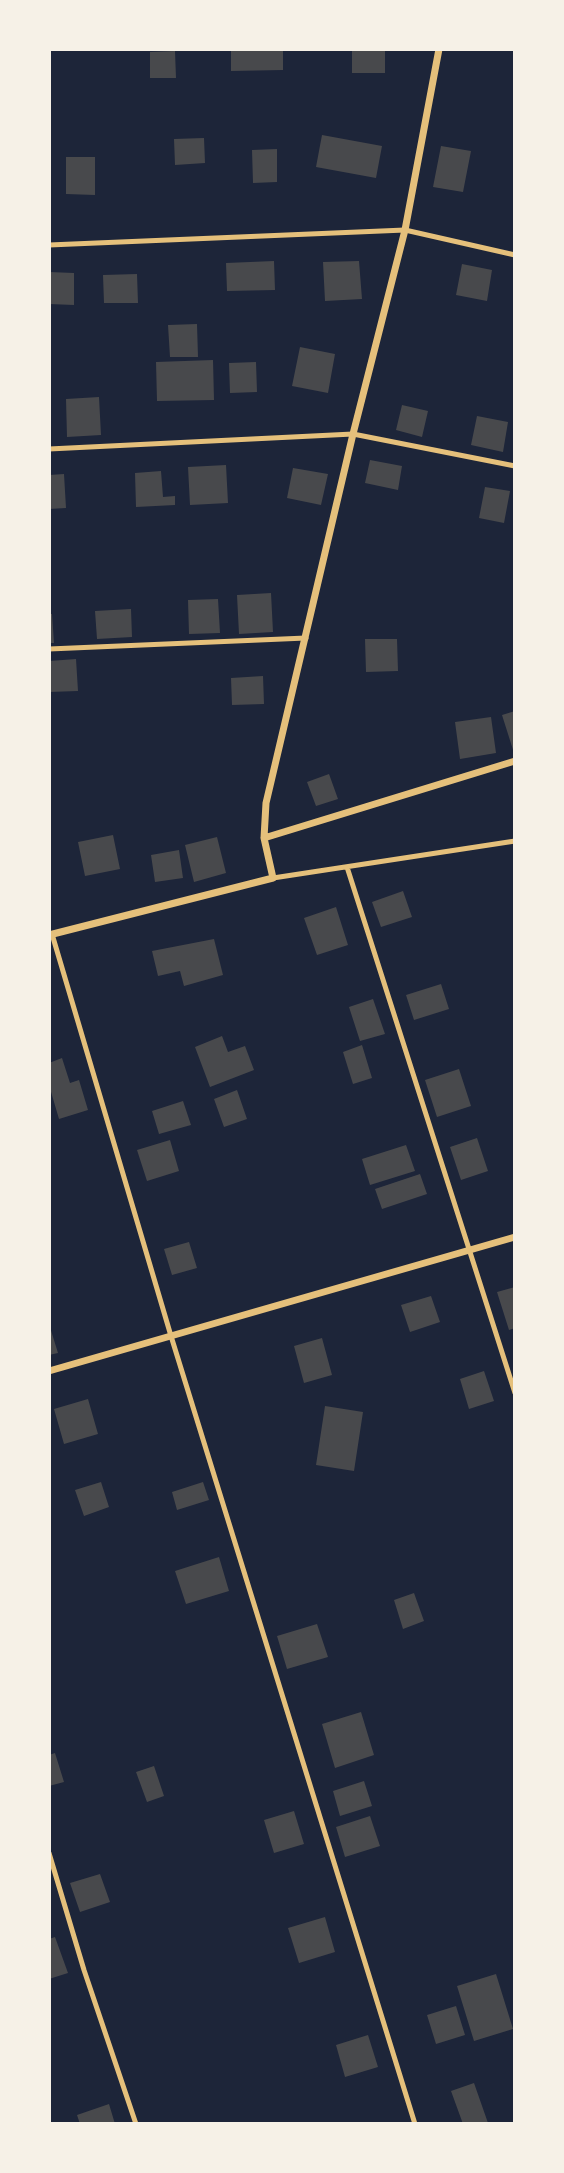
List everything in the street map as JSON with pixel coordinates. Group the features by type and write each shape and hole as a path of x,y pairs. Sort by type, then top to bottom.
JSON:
{"street":[{"path":"50,934 273,878 264,838 266,803 353,435 405,230 439,49"},
{"path":"264,838 515,761"},
{"path":"49,1371 515,1237"}],"lane":[{"path":"49,245 405,230 515,255"},
{"path":"49,449 353,435 515,466"},
{"path":"49,649 306,638"},
{"path":"273,878 515,841"},
{"path":"347,867 515,1393"},
{"path":"50,934 171,1336 415,2124"},
{"path":"49,1853 84,1970 136,2124"}],"shaded area":[{"path":"49,49 515,49 515,2124 49,2124"}],"building":[{"path":"231,49 283,49 283,70 231,71"},
{"path":"352,49 385,49 385,73 352,73"},
{"path":"175,51 176,78 150,78 150,52"},
{"path":"322,135 382,146 376,178 316,167"},
{"path":"204,138 205,163 175,165 174,139"},
{"path":"441,146 471,151 463,192 433,187"},
{"path":"277,149 277,182 253,183 252,150"},
{"path":"66,157 95,157 95,195 66,194"},
{"path":"274,261 275,290 227,291 226,263"},
{"path":"359,261 362,299 325,301 323,262"},
{"path":"462,264 492,270 487,301 456,295"},
{"path":"49,272 74,273 74,305 49,304"},
{"path":"137,274 138,303 104,303 103,275"},
{"path":"197,324 198,357 170,357 168,325"},
{"path":"300,347 335,354 328,393 292,386"},
{"path":"213,360 214,400 157,401 156,362"},
{"path":"256,362 257,392 230,393 229,363"},
{"path":"99,397 101,435 67,437 66,399"},
{"path":"402,405 428,411 422,437 396,430"},
{"path":"477,416 508,422 503,452 471,445"},
{"path":"370,460 402,466 398,490 365,483"},
{"path":"226,465 228,503 190,505 188,467"},
{"path":"293,468 328,474 321,505 287,498"},
{"path":"161,471 163,497 175,496 175,505 136,507 135,473"},
{"path":"64,474 66,508 49,509 49,475"},
{"path":"485,487 510,491 504,523 479,518"},
{"path":"271,593 273,632 239,634 237,595"},
{"path":"218,599 220,633 189,634 188,600"},
{"path":"131,609 132,637 97,639 95,611"},
{"path":"49,614 52,614 54,643 49,643"},
{"path":"365,639 397,639 398,671 366,672"},
{"path":"76,659 78,691 49,692 49,661"},
{"path":"263,676 264,704 232,705 231,678"},
{"path":"515,711 515,753 514,753 502,715"},
{"path":"491,717 496,753 460,759 455,722"},
{"path":"329,774 338,799 316,806 307,782"},
{"path":"113,835 120,869 85,876 78,842"},
{"path":"217,837 226,873 194,882 185,845"},
{"path":"179,850 183,878 155,882 151,855"},
{"path":"403,891 412,917 381,927 372,902"},
{"path":"336,907 348,945 317,955 304,918"},
{"path":"214,939 223,975 184,986 180,971 158,976 152,951"},
{"path":"441,984 449,1009 414,1020 406,995"},
{"path":"373,999 385,1034 360,1041 349,1007"},
{"path":"222,1036 228,1052 245,1046 254,1070 210,1087 195,1047"},
{"path":"362,1045 372,1078 353,1084 343,1052"},
{"path":"62,1058 70,1083 79,1080 88,1110 59,1119 49,1085 49,1063"},
{"path":"459,1069 471,1106 437,1117 425,1080"},
{"path":"237,1090 247,1119 224,1127 214,1099"},
{"path":"183,1101 191,1125 159,1134 152,1111"},
{"path":"477,1138 488,1171 461,1180 450,1147"},
{"path":"170,1140 179,1171 147,1181 137,1150"},
{"path":"406,1145 415,1171 370,1185 362,1159"},
{"path":"420,1174 427,1194 382,1209 375,1189"},
{"path":"189,1242 197,1268 172,1275 164,1249"},
{"path":"515,1287 515,1328 509,1330 497,1292"},
{"path":"431,1296 440,1322 410,1332 401,1305"},
{"path":"49,1324 58,1353 49,1355"},
{"path":"322,1338 332,1375 304,1383 294,1346"},
{"path":"484,1371 494,1401 469,1409 460,1379"},
{"path":"88,1399 98,1434 64,1444 54,1409"},
{"path":"325,1406 363,1412 354,1471 316,1465"},
{"path":"101,1482 109,1507 84,1516 75,1490"},
{"path":"203,1482 209,1500 177,1510 172,1492"},
{"path":"219,1557 229,1591 186,1604 175,1571"},
{"path":"414,1593 424,1621 403,1629 394,1600"},
{"path":"317,1624 328,1657 287,1669 277,1636"},
{"path":"361,1712 374,1755 335,1768 322,1724"},
{"path":"55,1753 64,1782 49,1786 49,1755"},
{"path":"154,1766 164,1796 147,1802 136,1772"},
{"path":"364,1781 372,1806 340,1816 333,1791"},
{"path":"294,1811 304,1844 274,1853 264,1820"},
{"path":"370,1816 380,1846 345,1857 336,1827"},
{"path":"100,1874 110,1902 80,1912 70,1883"},
{"path":"325,1917 335,1952 299,1963 288,1928"},
{"path":"55,1937 68,1973 49,1979 49,1939"},
{"path":"496,1974 513,2029 474,2041 457,1986"},
{"path":"456,2006 465,2035 436,2044 427,2015"},
{"path":"368,2035 378,2067 345,2077 336,2045"},
{"path":"474,2083 488,2123 463,2124 451,2091"},
{"path":"109,2104 115,2124 80,2124 77,2115"}]}
